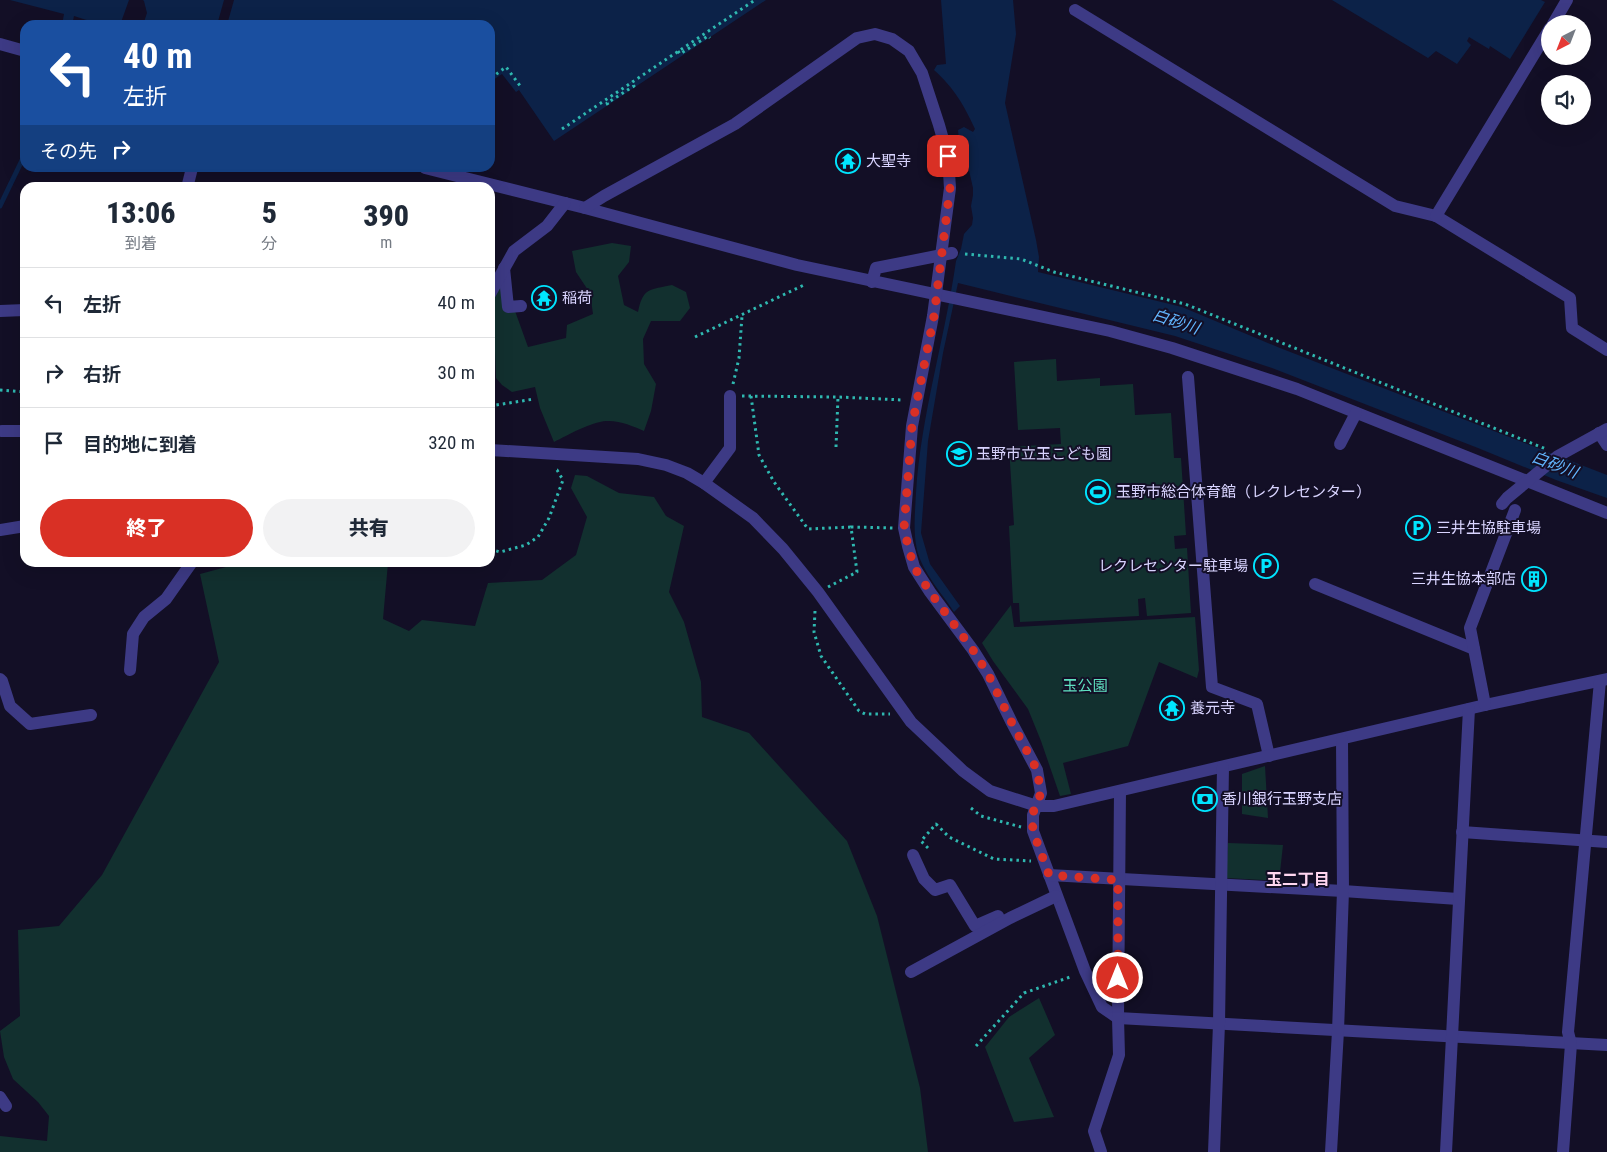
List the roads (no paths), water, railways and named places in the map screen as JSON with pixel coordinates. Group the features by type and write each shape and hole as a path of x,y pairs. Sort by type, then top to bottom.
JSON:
{"street":[{"path":"1558,15 1567,0"},
{"path":"1075,10 1395,206 1436,216 1570,298 1572,328 1607,350"},
{"path":"585,208 735,124 857,38 875,34 892,39 909,51 922,73 939,125 948,156 950,188 947,297 917,401 912,426 904,528 914,567 988,674 1037,770 1041,793 1032,815 1033,831 1085,971 1102,1008 1118,1018 1607,1045"},
{"path":"1436,216 1541,43"},
{"path":"0,44 20,49"},
{"path":"441,172 481,182"},
{"path":"495,186 797,265 1110,331 1172,348 1297,390 1607,513"},
{"path":"495,285 514,251 547,226 565,203"},
{"path":"872,282 876,268 947,254"},
{"path":"504,268 508,307 521,306"},
{"path":"0,311 20,310"},
{"path":"1188,376 1212,687 1257,704 1269,756"},
{"path":"704,483 730,448 730,396"},
{"path":"1340,444 1356,413"},
{"path":"2,431 20,431"},
{"path":"1502,504 1560,455 1603,431 1607,445"},
{"path":"495,450 638,459 666,465 687,473 704,483 753,518 783,549 818,592 905,715 963,771 990,791 1037,806 1054,806 1485,705 1604,680 1585,840 1568,1032 1571,1044 1563,1152"},
{"path":"1485,705 1470,628 1515,510"},
{"path":"0,530 20,527"},
{"path":"130,670 133,634 144,617 166,599 188,567"},
{"path":"1315,584 1474,649"},
{"path":"0,679 10,706 30,724 91,715"},
{"path":"1446,1152 1469,709"},
{"path":"1331,1152 1343,891 1342,740"},
{"path":"1214,1152 1219,1024 1223,767"},
{"path":"1102,1152 1094,1131 1119,1055 1118,880 1120,791"},
{"path":"1462,832 1607,842"},
{"path":"913,855 924,879 935,890 950,885 976,926 998,916 1002,923"},
{"path":"1049,875 1458,899"},
{"path":"911,972 1056,896"}],"water":[{"path":"10,0 129,0 122,20 86,20 74,16 73,20 63,20 64,14"},
{"path":"224,0 218,20 145,20 147,13 144,1"},
{"path":"234,0 766,0 554,141 519,90 516,92 502,74 495,79 495,20 228,20"},
{"name":"白砂川","path":"941,0 1013,0 1016,34 1005,103 1036,240 1039,257 1038,272 1182,307 1280,348 1607,475 1607,498 1556,480 1272,368 1175,336 958,283 943,353 928,441 921,533 930,564 960,606 954,612 923,567 917,550 915,529 919,464 928,405 956,261 964,234 972,225 973,218 971,206 973,188 966,157 959,140 958,130 964,127 973,132 975,129 958,97 934,70 937,65 946,64"},
{"path":"1332,0 1541,0 1545,2 1510,59 1490,46 1489,49 1469,37 1467,41 1471,45 1457,64 1436,51 1428,58"}],"waterway":[{"path":"0,206 20,164"}],"place":[{"name":"大聖寺","path":"848,161"},
{"name":"稲荷","path":"544,298"},
{"name":"玉野市立玉こども園","path":"959,454"},
{"name":"玉野市総合体育館（レクレセンター）","path":"1098,492"},
{"name":"三井生協駐車場","path":"1418,528"},
{"name":"レクレセンター駐車場","path":"1266,566"},
{"name":"三井生協本部店","path":"1534,579"},
{"name":"養元寺","path":"1172,708"},
{"name":"香川銀行玉野支店","path":"1205,799"}],"district":[{"name":"玉二丁目","path":"1298,879"}],"park label":[{"name":"玉公園","path":"1085,686"}]}
